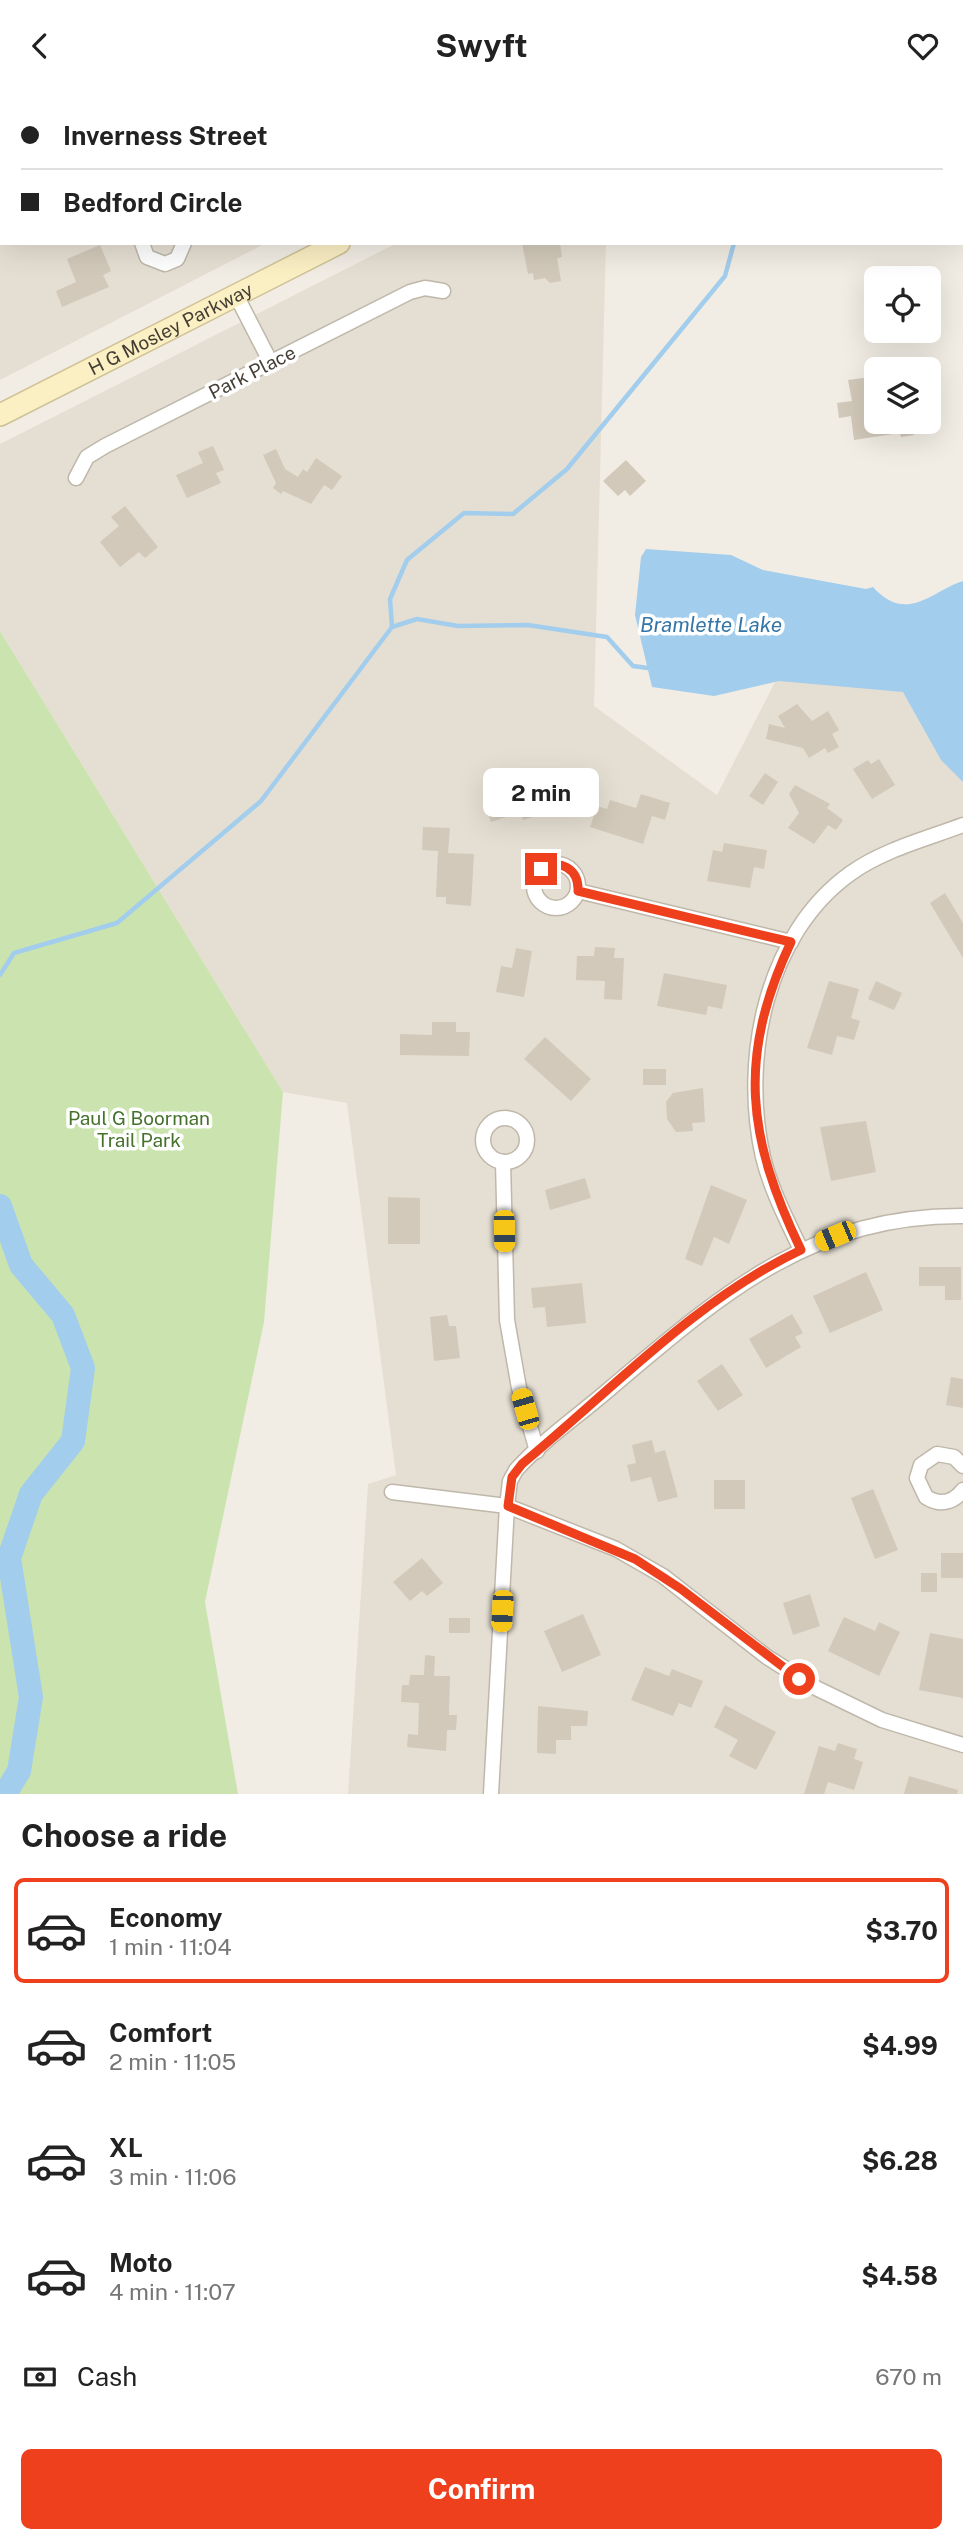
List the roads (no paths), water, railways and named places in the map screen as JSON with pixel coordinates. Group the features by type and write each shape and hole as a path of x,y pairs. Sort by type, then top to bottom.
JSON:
{"main road":[{"name":"H G Mosley Parkway","path":"0,415 335,245"}],"street":[{"path":"143,245 147,257 165,264 177,259 183,245"},
{"name":"Park Place","path":"76,478 84,462 98,450 410,292 425,288 443,291"},
{"path":"236,295 271,363"},
{"path":"801,1250 768,1174 760,1141 755,1089 764,1011 791,942 816,906 854,871 963,825"},
{"path":"578,891 791,942"},
{"path":"503,1162 507,1319 517,1379 537,1451"},
{"path":"491,1794 508,1506 513,1474 719,1298 767,1267 801,1250 872,1225 919,1218 963,1216"},
{"path":"963,1466 954,1457 937,1454 921,1465 917,1478 926,1497 939,1503 953,1500 963,1490"},
{"path":"392,1492 508,1506 635,1559 681,1589 767,1657 816,1688 901,1727 963,1745"}],"water":[{"name":"Bramlette Lake","path":"646,549 731,555 763,570 866,589 873,587 885,598 897,603 920,602 963,581 963,782 941,760 903,692 779,681 714,696 652,687 635,615 641,557"}],"waterway":[{"path":"0,975 14,953 117,923 261,801 392,627 390,599 407,560 464,513 513,514 567,469 725,276 733,245"},
{"path":"392,627 417,619 458,626 528,625 607,637 633,666 648,668"},
{"path":"0,1206 21,1265 63,1315 83,1368 73,1441 31,1494 9,1558 31,1697 19,1771 5,1794"}],"park label":[{"name":"Paul G Boorman Trail Park","path":"139,1129"}]}
